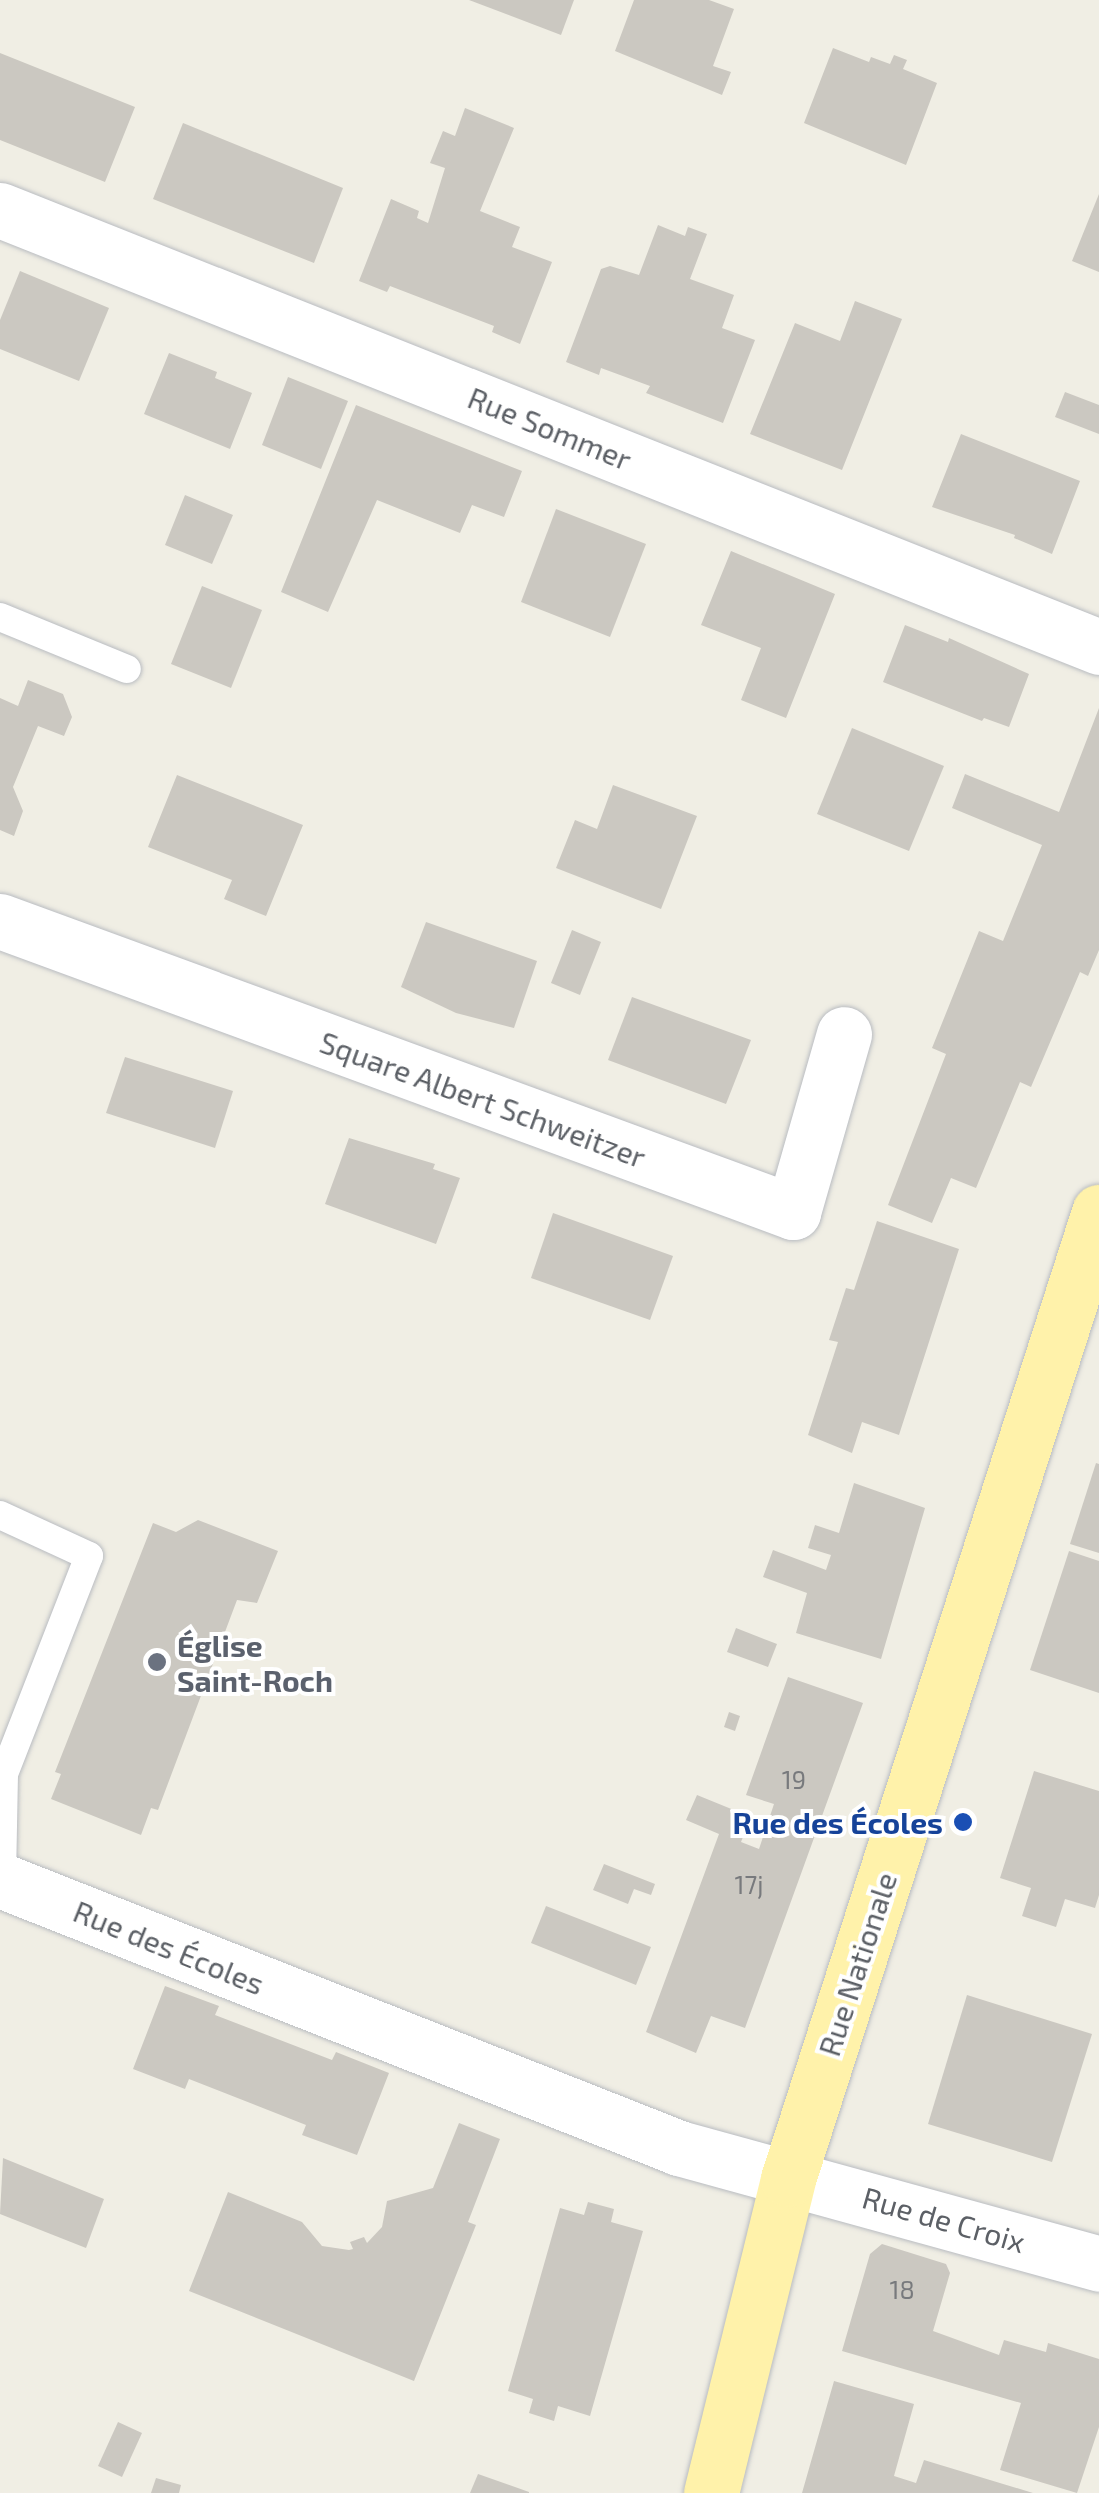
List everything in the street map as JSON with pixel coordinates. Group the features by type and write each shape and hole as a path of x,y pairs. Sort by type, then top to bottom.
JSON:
{"main road":[{"name":"Rue Nationale","path":"711,2493 788,2178 1099,1212"}],"street":[{"name":"Rue Sommer","path":"0,210 1099,646"},
{"name":"Square Albert Schweitzer","path":"0,921 793,1212 844,1034"},
{"name":"Rue des Écoles","path":"1,1880 559,2103 679,2148 788,2178"},
{"name":"Rue de Croix","path":"788,2178 1099,2264"}],"lane":[{"path":"0,617 127,669"},
{"path":"0,1515 89,1556 2,1773 1,1880"}],"building":[{"path":"469,0 574,0 561,35"},
{"path":"634,0 709,0 734,9 713,66 731,72 722,95 615,51"},
{"path":"833,48 869,62 871,57 890,64 894,55 907,60 903,69 937,83 906,165 804,123"},
{"path":"0,53 135,107 105,182 0,140"},
{"path":"465,108 514,128 480,211 520,227 512,247 552,262 520,344 492,332 494,326 390,286 387,292 359,281 391,199 419,211 417,218 428,223 445,168 430,163 443,131 455,136"},
{"path":"183,123 343,188 314,263 153,199"},
{"path":"1099,194 1099,272 1072,261"},
{"path":"658,225 685,236 688,227 707,234 690,279 734,295 722,328 755,340 723,423 646,393 650,386 601,368 599,375 566,362 601,269 610,266 639,275"},
{"path":"20,271 109,308 79,381 0,349 0,320"},
{"path":"855,301 902,319 842,470 750,434 795,323 840,341"},
{"path":"169,353 217,372 215,378 252,393 230,449 144,414"},
{"path":"288,377 348,401 321,469 262,445"},
{"path":"1065,392 1099,405 1099,434 1055,417"},
{"path":"356,405 522,471 504,517 472,505 460,533 377,500 328,612 281,592"},
{"path":"961,434 1080,481 1052,554 1014,538 1015,535 932,507"},
{"path":"185,495 233,515 212,564 165,545"},
{"path":"556,509 646,544 610,637 521,602"},
{"path":"731,551 835,594 786,718 741,700 761,648 701,625"},
{"path":"202,586 262,610 231,688 171,664"},
{"path":"905,625 948,642 949,638 1029,674 1009,727 984,718 982,721 883,682"},
{"path":"28,680 63,694 72,717 64,736 38,726 13,787 23,811 14,836 0,830 0,698 18,706"},
{"path":"1099,708 1099,950 1088,976 1080,972 1031,1087 1020,1082 976,1188 951,1178 932,1223 888,1205 946,1054 932,1048 979,931 1003,941 1042,845 952,808 965,774 1059,812"},
{"path":"852,728 944,766 909,851 817,814"},
{"path":"177,775 303,825 266,916 224,899 232,880 148,847"},
{"path":"613,785 697,816 661,909 556,868 575,820 597,829"},
{"path":"426,922 537,961 514,1028 456,1013 401,987"},
{"path":"572,930 601,942 580,995 551,983"},
{"path":"632,997 751,1040 726,1104 608,1060"},
{"path":"125,1057 233,1091 215,1148 106,1113"},
{"path":"349,1138 435,1164 433,1169 460,1178 436,1244 325,1204"},
{"path":"553,1213 673,1256 650,1320 531,1278"},
{"path":"877,1221 959,1249 899,1435 862,1422 852,1453 808,1435 838,1342 829,1340 846,1288 854,1290"},
{"path":"1096,1463 1099,1464 1099,1553 1070,1544"},
{"path":"854,1483 925,1508 881,1659 796,1633 807,1593 763,1577 773,1550 826,1570 831,1555 808,1548 815,1525 839,1533"},
{"name":"Église Saint-Roch","path":"198,1520 278,1551 257,1603 237,1600 158,1810 151,1808 141,1835 51,1799 61,1774 55,1772 153,1523 176,1532"},
{"path":"1069,1551 1099,1561 1099,1693 1030,1670"},
{"path":"736,1628 777,1644 768,1667 727,1652"},
{"path":"788,1677 863,1703 745,2028 711,2016 696,2053 646,2032 719,1834 686,1820 697,1795 751,1817 741,1842 759,1849 774,1804 746,1795"},
{"path":"729,1712 740,1716 735,1731 724,1727"},
{"path":"1034,1771 1099,1791 1099,1895 1095,1908 1065,1899 1056,1927 1022,1916 1031,1888 1000,1878"},
{"path":"604,1864 655,1884 651,1895 634,1889 628,1904 593,1890"},
{"path":"546,1906 651,1947 636,1985 531,1943"},
{"path":"165,1986 219,2006 215,2015 332,2060 336,2052 389,2073 357,2155 302,2135 306,2125 189,2079 185,2089 133,2069"},
{"path":"967,1995 1092,2034 1052,2162 928,2124"},
{"path":"459,2123 500,2139 468,2222 476,2225 414,2381 189,2291 228,2192 302,2222 322,2246 353,2249 350,2242 364,2237 367,2243 382,2227 387,2201 433,2188"},
{"path":"3,2158 104,2199 86,2248 0,2214"},
{"path":"588,2202 614,2209 611,2222 643,2231 590,2416 558,2406 554,2421 529,2413 533,2399 508,2391 560,2208 584,2215"},
{"path":"882,2244 946,2264 950,2273 933,2331 999,2355 1004,2340 1046,2352 1048,2343 1099,2359 1099,2427 1077,2493 1000,2470 1021,2403 842,2351 870,2254"},
{"path":"834,2381 914,2404 894,2476 916,2483 924,2460 1033,2493 802,2493"},
{"path":"118,2422 142,2433 122,2477 98,2466"},
{"path":"478,2474 529,2492 529,2493 470,2493"},
{"path":"156,2478 181,2485 179,2493 151,2493"}],"place":[{"name":"Église Saint-Roch","path":"157,1662"},
{"name":"Rue des Écoles","path":"963,1822"}]}
